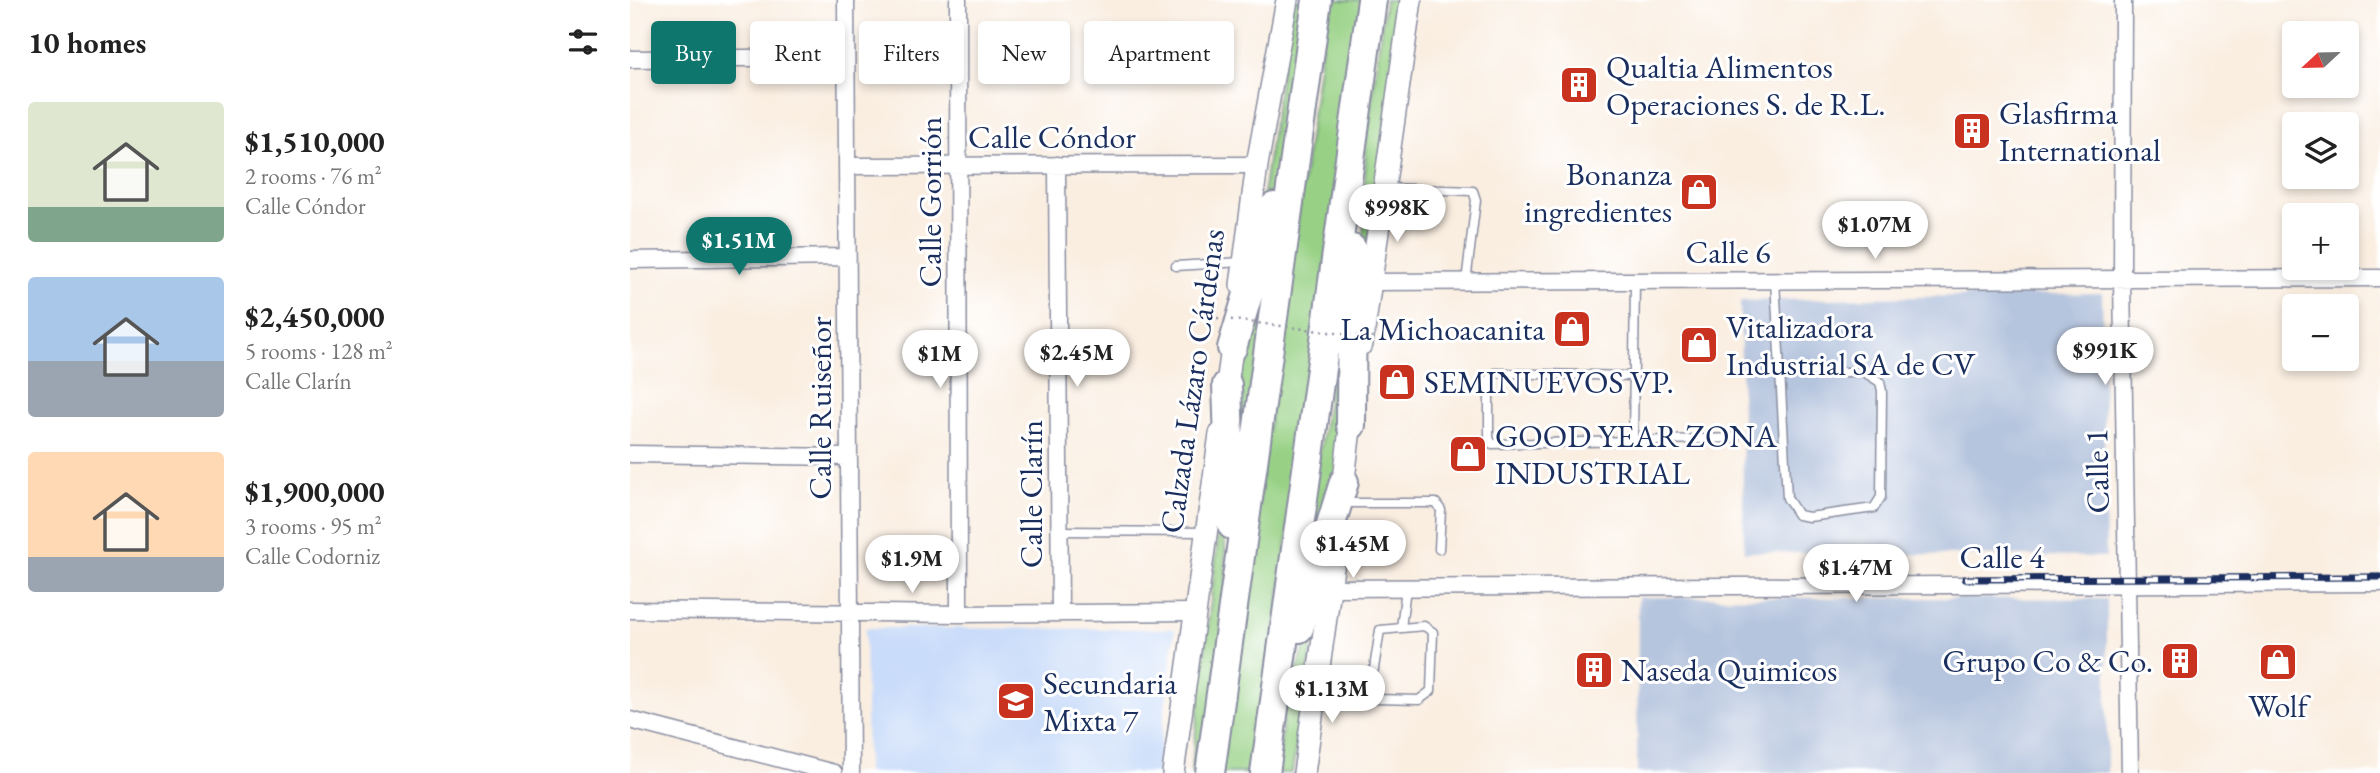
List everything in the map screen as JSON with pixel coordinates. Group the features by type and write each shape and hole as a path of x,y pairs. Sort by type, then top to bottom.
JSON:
{"highway":[{"path":"1210,773 1317,0"},
{"path":"1265,773 1372,0"},
{"path":"1232,348 1270,219 1305,82"},
{"path":"1350,425 1352,145"},
{"path":"1227,385 1234,603"},
{"path":"1274,711 1343,492"}],"main road":[{"name":"Calzada Lázaro Cárdenas","path":"1173,773 1257,165 1287,0"},
{"path":"1304,773 1331,588 1350,425 1411,0"}],"street":[{"name":"Calle Ruiseñor","path":"846,0 851,773"},
{"name":"Calle Gorrión","path":"958,0 959,614"},
{"name":"Calle 1","path":"2123,0 2122,279 2130,773"},
{"path":"630,59 846,57"},
{"name":"Calle Clarín","path":"1057,165 1060,612"},
{"name":"Calle Cóndor","path":"847,166 1257,165"},
{"path":"630,260 847,257"},
{"name":"Calle 6","path":"1370,282 2380,278"},
{"path":"630,454 848,457"},
{"name":"Calle 4","path":"1331,588 2380,583"},
{"path":"630,610 848,614 1195,612"},
{"path":"630,720 834,773"}],"lane":[{"path":"1384,188 1473,191 1476,200 1466,282"},
{"path":"1175,266 1244,262"},
{"path":"1775,280 1780,372 1787,498 1791,509 1809,517 1874,508 1881,497 1880,382 1864,373 1780,372"},
{"path":"1633,441 1635,281"},
{"path":"1634,376 1495,373 1489,379 1489,438 1492,444 1735,438"},
{"path":"1343,492 1432,501 1441,510 1439,550"},
{"path":"1060,531 1206,532"},
{"path":"1401,628 1405,588"},
{"path":"1424,626 1433,632 1431,691 1419,700 1375,699 1370,694 1377,636 1380,630 1401,628 1424,626"}],"path":[{"path":"1217,318 1376,338"}],"shaded area":[{"path":"2102,293 2106,557 1744,552 1740,301"},
{"path":"1638,597 2107,599 2107,773 1637,773"},
{"name":"Secundaria Mixta 7","path":"865,628 1175,629 1157,773 867,773"}],"green space":[{"path":"1292,0 1311,0 1300,89 1255,247"},
{"path":"1328,0 1362,0 1255,773 1221,773"},
{"path":"1385,0 1403,0 1362,282 1366,143"},
{"path":"1285,191 1238,516 1242,338"},
{"path":"1349,263 1338,475 1295,612"},
{"path":"1223,494 1227,599 1203,773 1191,773"},
{"path":"1320,598 1292,773 1277,773 1284,713"}],"railway":[{"path":"1965,579 2380,577"}],"place":[{"name":"Qualtia Alimentos Operaciones S. de R.L.","path":"1579,85"},
{"name":"Glasfirma International","path":"1972,131"},
{"name":"Bonanza ingredientes","path":"1699,192"},
{"name":"La Michoacanita","path":"1572,329"},
{"name":"Vitalizadora Industrial SA de CV","path":"1699,345"},
{"name":"SEMINUEVOS VP.","path":"1397,382"},
{"name":"GOOD YEAR ZONA INDUSTRIAL","path":"1468,454"},
{"name":"Grupo Co & Co.","path":"2180,661"},
{"name":"Wolf","path":"2278,662"},
{"name":"Naseda Quimicos","path":"1594,670"},
{"name":"Secundaria Mixta 7","path":"1016,701"}]}
